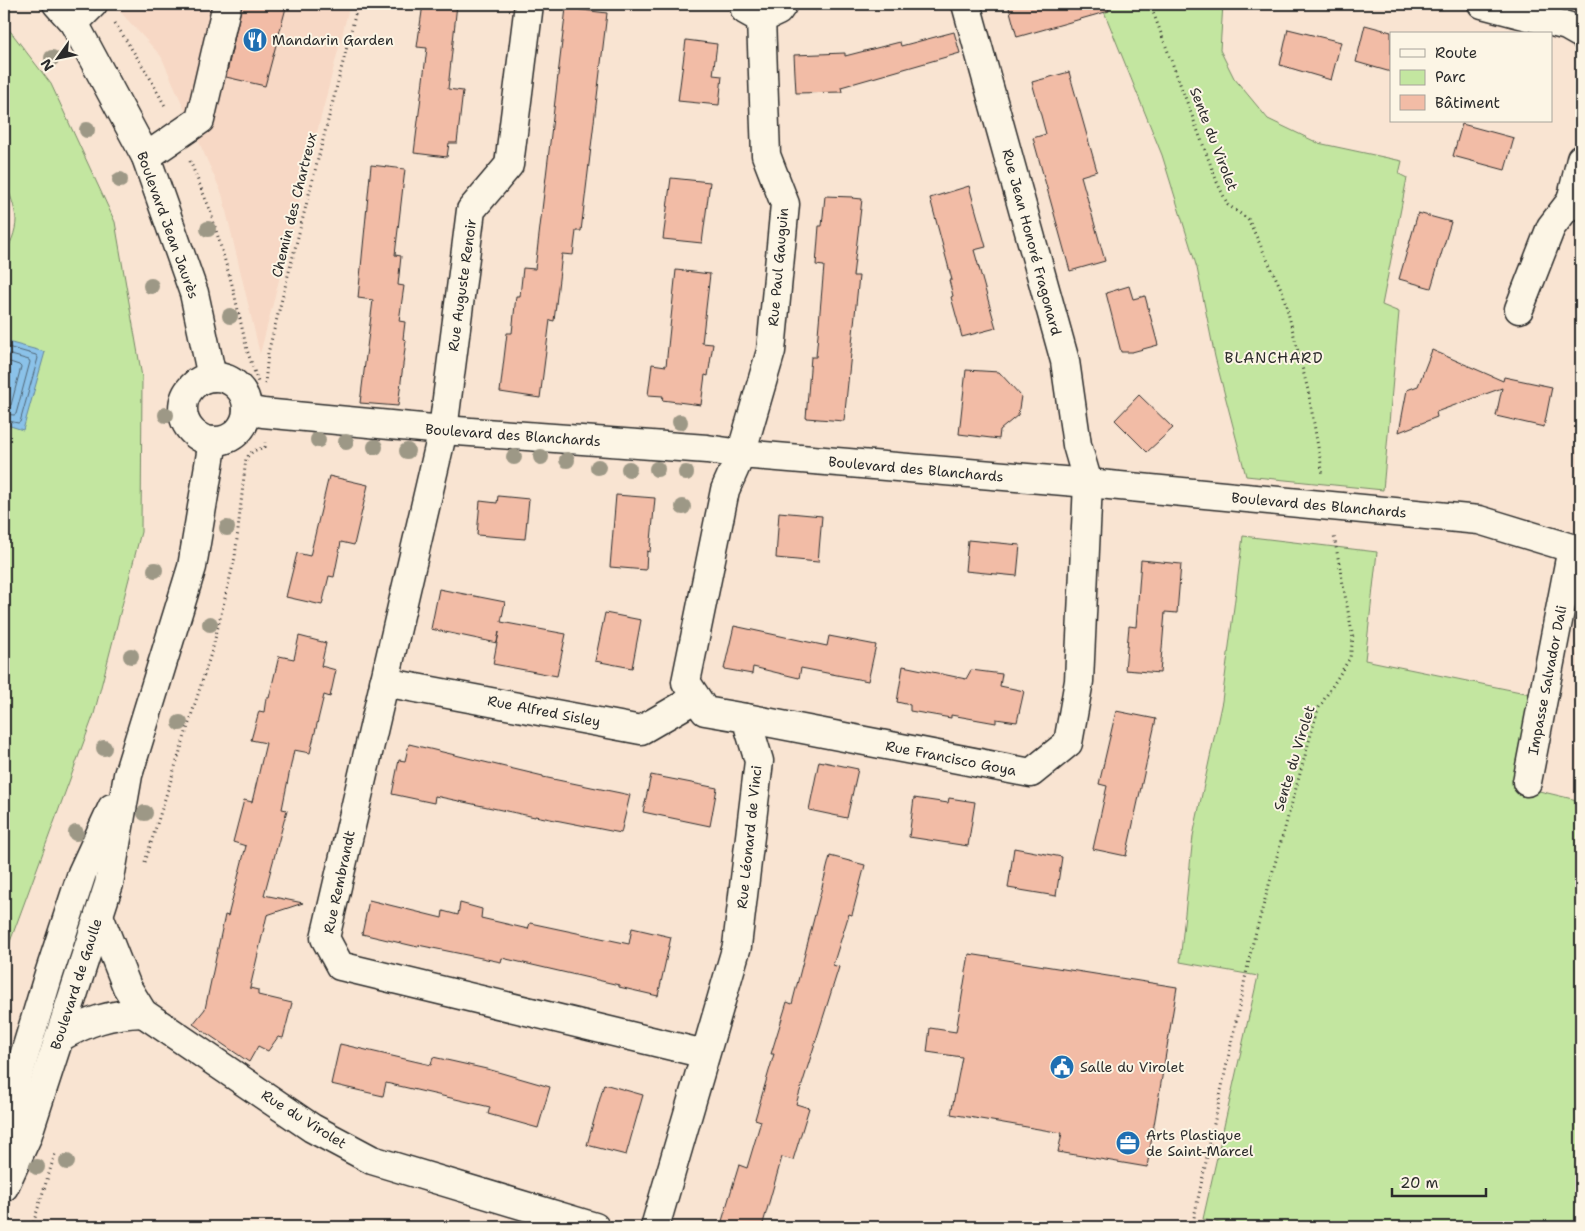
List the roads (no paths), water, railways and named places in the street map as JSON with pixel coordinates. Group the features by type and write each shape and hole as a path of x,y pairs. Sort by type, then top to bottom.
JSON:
{"street":[{"path":"146,157 200,120 227,4"},
{"name":"Rue Auguste Renoir","path":"442,430 472,210 509,165 529,4"},
{"name":"Rue Jean Honoré Fragonard","path":"966,4 1065,361 1077,445 1088,483"},
{"path":"1482,4 1567,26 1581,34"},
{"name":"Rue Paul Gauguin","path":"741,454 771,351 784,204 766,155 763,9"},
{"path":"66,13 102,10"},
{"name":"Boulevard Jean Jaurès","path":"66,13 146,157 194,293 212,377"},
{"path":"1519,309 1551,227 1576,204 1581,159"},
{"path":"212,377 223,378 232,382 259,412 245,420 240,429 232,436 223,440 213,441 194,433 187,425 184,415 184,404 186,394 202,380 212,377"},
{"name":"Boulevard des Blanchards","path":"259,412 442,430 708,449 741,454 1088,483 1480,520 1577,550"},
{"name":"Rue Rembrandt","path":"442,430 325,938 340,966 705,1054"},
{"name":"Boulevard de Gaulle","path":"4,1187 28,1137 109,884 128,775 192,567 213,441"},
{"path":"741,454 725,490 686,682 705,711 746,718"},
{"name":"Rue Francisco Goya","path":"746,718 1030,773 1068,743 1079,681 1088,483"},
{"name":"Impasse Salvador Dali","path":"1527,782 1577,550"},
{"name":"Rue Alfred Sisley","path":"384,682 641,730 696,698"},
{"name":"Rue Léonard de Vinci","path":"655,1227 737,946 759,762 746,718"},
{"name":"Boulevard de Gaulle","path":"4,1147 12,1096 82,874 128,775"},
{"name":"Rue du Virolet","path":"99,916 127,987 143,1013 312,1128 372,1160 595,1227"},
{"path":"59,1038 82,1025 120,1014 143,1013"}],"water":[{"path":"4,341 45,352 23,430 4,424"}],"place":[{"name":"Mandarin Garden","path":"255,40"},
{"name":"Salle du Virolet","path":"1062,1067"},
{"name":"Arts Plastique de Saint-Marcel","path":"1128,1143"}],"district":[{"name":"BLANCHARD","path":"1274,358"}]}
